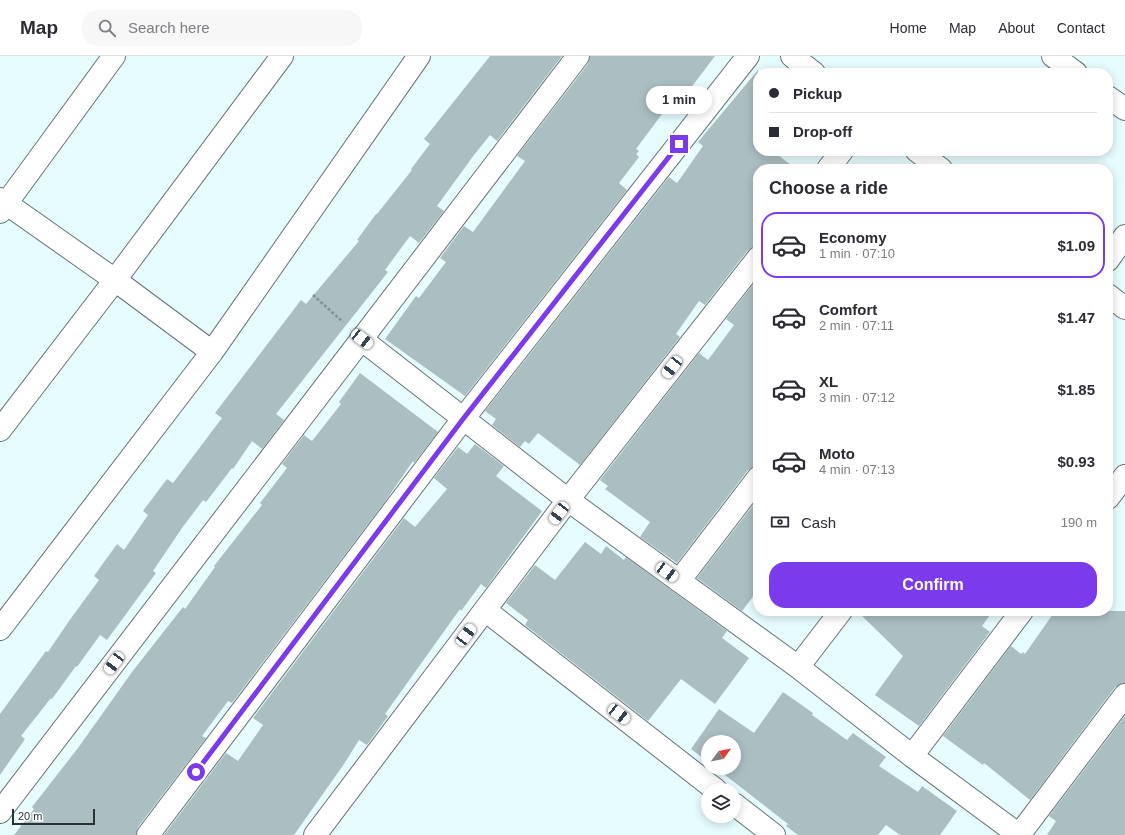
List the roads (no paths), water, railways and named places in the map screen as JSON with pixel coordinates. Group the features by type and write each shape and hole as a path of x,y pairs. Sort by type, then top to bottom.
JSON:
{"street":[{"path":"114,56 2,205 115,280 212,352"},
{"path":"0,430 115,280 282,56"},
{"path":"0,629 212,352 419,56"},
{"path":"0,812 578,56"},
{"path":"148,835 463,419 748,56"},
{"path":"792,56 808,68"},
{"path":"1053,56 1069,68"},
{"path":"1113,101 1125,109"},
{"path":"832,164 838,156"},
{"path":"924,156 934,164"},
{"path":"1113,253 1125,236"},
{"path":"315,835 568,500 753,264"},
{"path":"1113,300 1125,308"},
{"path":"362,339 568,500 798,667 912,756 1019,835 1125,695"},
{"path":"1113,492 1125,476"},
{"path":"679,581 753,485"},
{"path":"485,610 707,783"},
{"path":"798,667 837,616"},
{"path":"912,756 1018,616"},
{"path":"741,809 774,835"}]}
